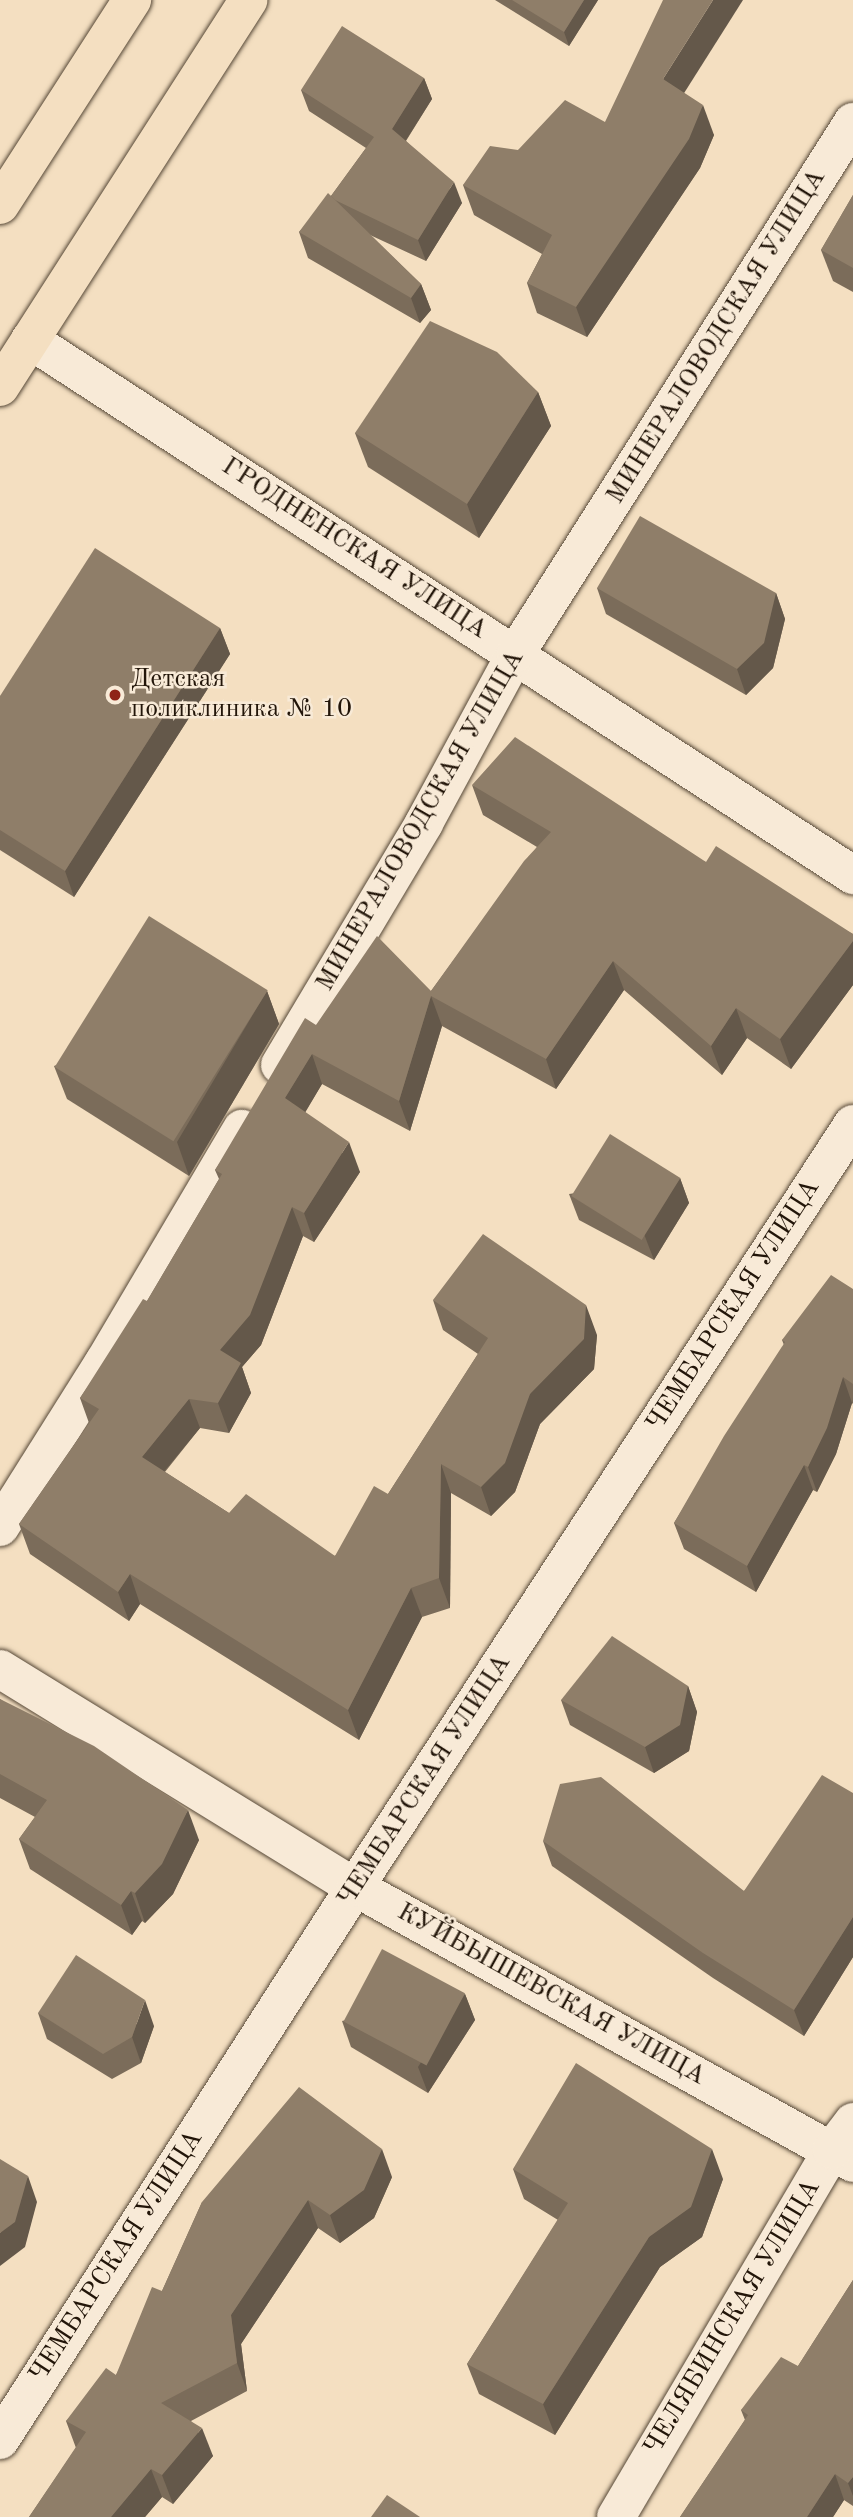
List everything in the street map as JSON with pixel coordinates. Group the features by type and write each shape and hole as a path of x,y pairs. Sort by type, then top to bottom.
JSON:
{"highway":[{"path":"0,205 132,0"},
{"path":"0,387 248,0"}],"street":[{"name":"МИНЕРАЛОВОДСКАЯ УЛИЦА","path":"0,1527 104,1362 424,823 516,653 853,122"},
{"name":"ГРОДНЕНСКАЯ УЛИЦА","path":"30,340 516,653 853,875"},
{"name":"ЧЕМБАРСКАЯ УЛИЦА","path":"0,2440 355,1887 853,1124"},
{"name":"КУЙБЫШЕВСКАЯ УЛИЦА","path":"0,1669 355,1887 846,2145"},
{"name":"ЧЕЛЯБИНСКАЯ УЛИЦА","path":"616,2517 846,2145"}],"building":[{"path":"512,0 584,0 564,32"},
{"path":"663,0 713,0 663,79 703,105 689,139 576,307 527,283 552,235 463,185 490,146 518,150 565,100 605,122"},
{"path":"342,26 424,78 392,129 454,182 418,240 331,196 374,137 301,90"},
{"path":"328,193 421,284 411,298 299,232"},
{"path":"853,195 853,268 821,250"},
{"path":"430,321 497,352 538,392 467,504 355,433"},
{"path":"640,516 776,593 764,643 737,669 597,588"},
{"name":"Детская поликлиника № 10","path":"95,548 220,628 65,871 0,830 0,696"},
{"path":"515,737 706,862 716,846 853,934 853,941 780,1039 736,1008 711,1046 613,961 546,1059 431,996 399,1101 312,1054 285,1098 349,1142 304,1213 292,1207 250,1315 220,1350 241,1363 218,1403 189,1399 142,1457 229,1513 246,1494 335,1556 374,1486 388,1494 488,1338 433,1300 483,1234 586,1305 584,1339 530,1394 505,1463 481,1487 441,1464 439,1578 411,1588 348,1710 130,1574 118,1592 19,1524 99,1409 80,1398 143,1299 147,1301 222,1174 215,1170 305,1018 316,1025 377,936 431,991 524,861 551,832 472,785"},
{"path":"149,916 268,990 173,1141 55,1067"},
{"path":"610,1134 680,1178 642,1240 571,1196"},
{"path":"831,1275 853,1289 853,1384 843,1377 827,1428 808,1467 804,1465 747,1566 674,1523 724,1436 785,1342 782,1340"},
{"path":"612,1636 688,1686 680,1725 645,1747 561,1700"},
{"path":"0,1699 94,1746 188,1810 162,1864 135,1893 131,1891 121,1905 19,1839 47,1800 0,1774"},
{"path":"822,1775 853,1793 853,1917 794,2010 703,1953 543,1841 560,1784 601,1777 744,1891"},
{"path":"382,1949 465,1993 427,2066 344,2021"},
{"path":"76,1955 145,2000 132,2037 103,2054 38,2013"},
{"path":"576,2063 712,2149 691,2207 649,2237 543,2404 467,2364 568,2203 513,2169"},
{"path":"299,2087 382,2149 364,2190 330,2215 308,2200 231,2315 237,2363 161,2403 202,2428 162,2475 151,2469 111,2517 29,2517 86,2432 66,2421 106,2368 116,2375 152,2287 162,2291 202,2202"},
{"path":"0,2159 28,2176 15,2222 0,2233"},
{"path":"853,2280 853,2477 848,2483 835,2474 807,2517 680,2517 748,2415 741,2410 781,2357 798,2366"},
{"path":"387,2495 420,2517 371,2517"}],"place":[{"name":"Детская поликлиника № 10","path":"115,695"}]}
